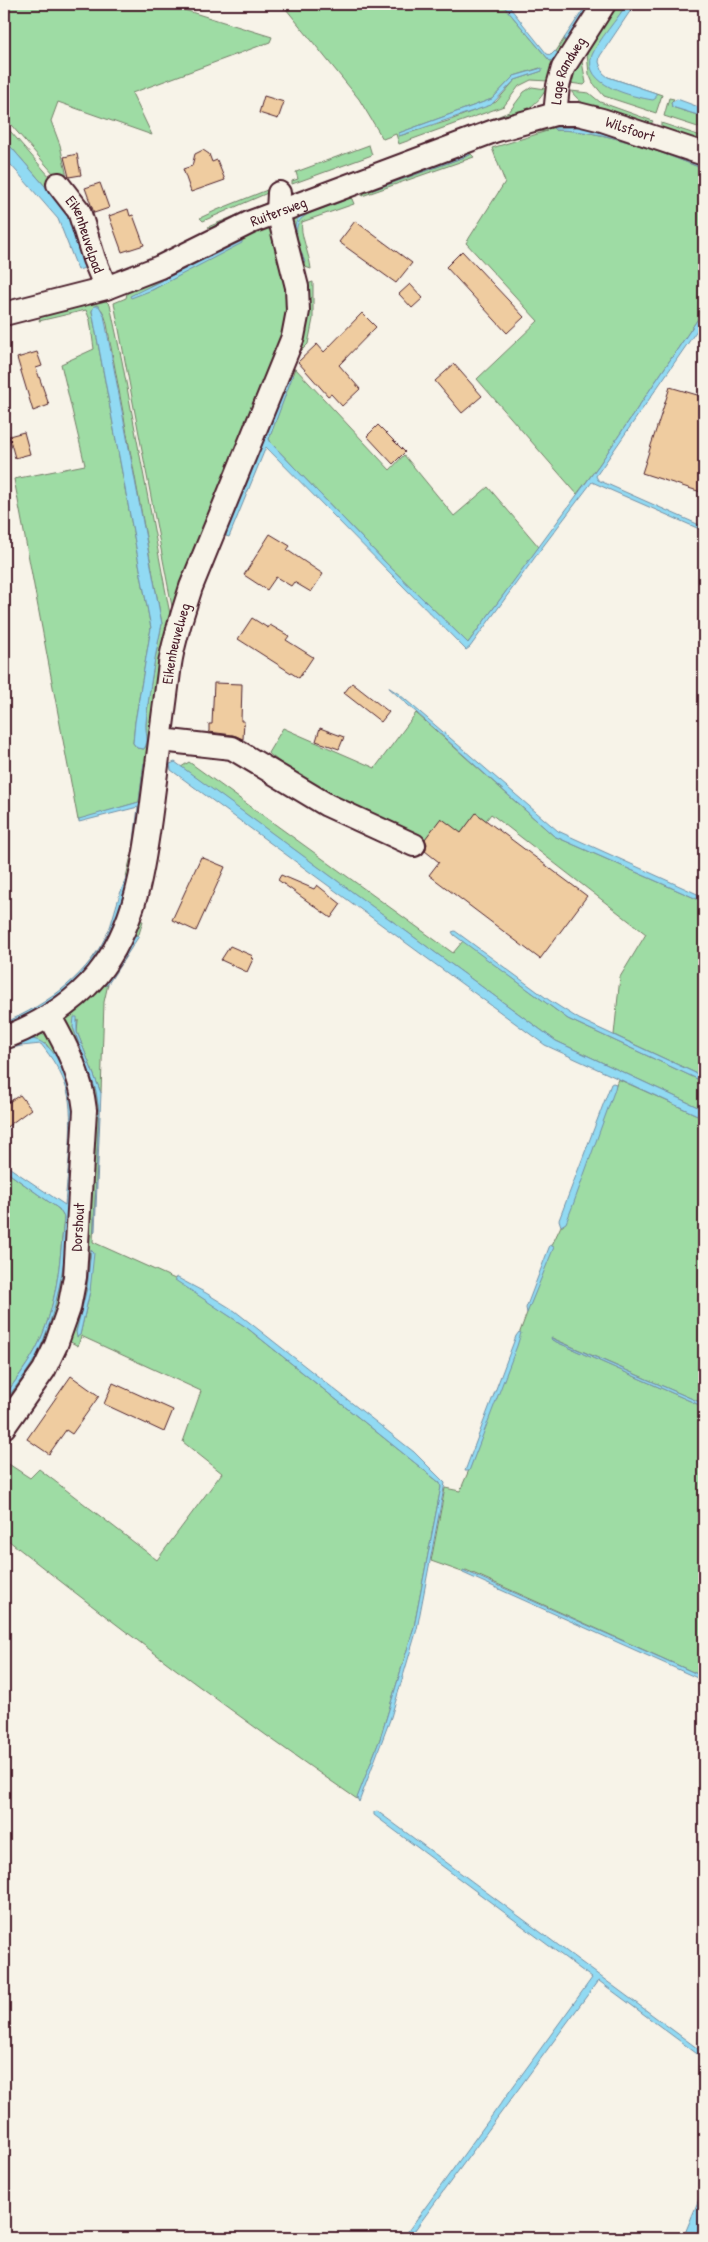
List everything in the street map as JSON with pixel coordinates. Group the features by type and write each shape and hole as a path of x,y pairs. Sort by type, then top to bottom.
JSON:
{"street":[{"name":"Lage Randweg","path":"555,114 558,86 563,68 604,4"},
{"name":"Wilsfoort","path":"555,114 578,114 602,120 704,154"},
{"name":"Ruitersweg","path":"4,314 106,288 160,267 219,237 278,202 494,130 555,114"},
{"name":"Eikenheuvelpad","path":"58,184 79,211 94,260 106,288"},
{"name":"Eikenheuvelweg","path":"4,1038 32,1027 50,1017 97,974 125,928 137,893 146,848 174,644 191,587 293,337 298,311 297,287 278,202"},
{"path":"160,740 232,748 327,805 414,845"},
{"name":"Dorshout","path":"4,1427 44,1370 56,1345 69,1308 75,1277 85,1110 80,1078 66,1045 50,1017"}],"green space":[{"path":"4,4 165,4 272,37 270,42 132,93 152,135 58,102 51,121 60,145 67,177 61,182 4,117"},
{"path":"282,4 502,4 550,61 565,37 564,41 567,41 548,81 531,80 519,86 504,106 399,144 396,134 383,139 359,99","holes":["540,68 542,71 515,80 496,102 448,121 399,136 399,133 492,99 514,76"]},
{"path":"612,4 627,4 593,54 593,72 662,95 656,113 604,96 593,83 589,74 586,43"},
{"path":"580,51 586,83 584,85 570,83"},
{"path":"532,87 546,89 536,103 522,112 490,124 489,120 509,112 524,92"},
{"path":"571,91 589,93 600,102 653,121 649,127 606,115 586,105"},
{"path":"669,98 674,99 671,102 672,107 704,117 704,129 664,116"},
{"path":"571,122 601,130 555,130 574,131 612,138 650,149 704,169 704,310 599,465 577,494 477,379 538,321 466,243 505,182 492,148 547,131 505,136"},
{"path":"661,123 704,137 704,145 661,131"},
{"path":"4,124 57,185 71,205 88,269 84,268 64,208 4,139"},
{"path":"369,145 372,155 292,184 292,181 298,179 296,172"},
{"path":"467,150 474,157 362,196 364,188","holes":["470,153 470,155 372,190 372,188"]},
{"path":"272,188 272,191 203,221 200,218 217,210"},
{"path":"344,195 352,199 354,204 302,222 302,232 311,269 299,265 290,224 296,215"},
{"path":"271,201 270,206 213,230 208,227"},
{"path":"262,227 272,230 289,273 287,335 173,612 114,303 126,298 128,289","holes":["242,241 152,290 150,286"]},
{"path":"313,282 313,319 308,344 293,359 307,284"},
{"path":"103,298 110,305 173,630 158,708 139,850 130,897 118,930 102,958 82,982 43,1013 4,1032 4,1027 50,1003 69,987 101,949 113,928 123,904 129,878 126,877 131,856 132,858 134,856 147,766 144,763 139,802 78,820 14,479 85,465 61,364 94,349 90,320 86,310 39,321 42,314","holes":["96,305 100,308 107,324 162,624 146,723 147,743 144,749 137,748 133,743 151,628 92,311"]},
{"path":"295,368 390,470 404,455 454,516 488,487 539,547 468,643 387,564 271,443 269,439"},
{"path":"416,713 554,836 704,902 704,1077 614,1035 620,977 646,934 491,814 457,857 395,829 308,784 268,753 283,728 375,768"},
{"path":"189,762 453,953 463,941 568,1019 704,1082 704,1110 556,1041 181,767"},
{"path":"136,920 143,921 139,934 126,949 106,986 108,984 104,1002 101,1093 77,1032 78,1020 73,1027 96,1091 99,1111 93,1242 175,1279 246,1327 440,1483 441,1487 414,1627 380,1739 357,1799 178,1671 4,1537 4,1461 30,1478 39,1469 157,1560 222,1473 183,1442 201,1391 81,1336 78,1346 67,1340 87,1167 65,1020 66,1015","holes":["90,1252 90,1291 80,1335 76,1332 87,1288"]},
{"path":"39,1033 53,1039 76,1087 74,1232 53,1341 4,1419 4,1403 37,1354 59,1289 68,1214 73,1103 63,1072 46,1044 21,1041"},
{"path":"618,1079 704,1118 704,1404 552,1338 552,1340 704,1407 704,1677 466,1570 462,1572 431,1561 445,1488 460,1491 469,1470 552,1245 561,1226 563,1226"},
{"path":"4,1170 59,1209 64,1217 56,1285 49,1317 36,1349 4,1397"}],"water":[{"path":"502,4 507,4 547,54 551,55 555,51 558,53 553,60 550,61"},
{"path":"587,4 592,4 567,41 564,41 565,37"},
{"path":"627,4 635,4 600,56 599,62 603,73 608,77 656,93 656,98 653,100 633,96 611,88 601,82 594,74 591,65 595,49"},
{"path":"542,68 542,71 515,80 491,105 399,136 399,133 492,99 514,76"},
{"path":"677,99 704,109 704,117 672,107 671,102"},
{"path":"583,127 601,130 704,165 704,169 631,143 593,134 555,130 553,128"},
{"path":"4,139 64,208 76,234 85,268 78,270 58,219 4,157"},
{"path":"469,153 470,155 373,190 371,189"},
{"path":"343,199 343,201 308,214 297,225 299,246 305,262 303,264 295,234 295,224 305,213"},
{"path":"242,241 242,243 152,290 131,298 130,296"},
{"path":"94,306 99,306 104,315 162,624 146,723 147,743 144,749 137,748 133,743 151,628 92,311"},
{"path":"704,310 704,320 596,476 598,480 704,527 704,531 592,482 466,650 266,447 229,537 226,536 226,531 291,373 293,375 269,439 271,443 387,564 468,643 599,465"},
{"path":"388,687 399,694 558,831 704,897 704,902 554,836"},
{"path":"175,762 556,1041 704,1110 704,1118 545,1045 171,770 170,764"},
{"path":"144,763 147,766 134,856 132,858 138,807 79,822 79,819 139,802"},
{"path":"128,876 127,892 111,931 89,967 61,995 44,1007 4,1027 4,1023 52,997 80,973 92,959 110,927"},
{"path":"455,931 549,1000 579,1019 704,1077 704,1082 568,1019 454,935 452,932"},
{"path":"136,935 139,936 105,986"},
{"path":"74,1017 77,1017 77,1032 101,1093 94,1232 99,1111 96,1091 73,1027"},
{"path":"33,1039 42,1042 55,1056 65,1074 73,1103 68,1230 58,1293 49,1324 38,1353 4,1403 4,1397 36,1349 49,1317 56,1285 64,1217 59,1209 4,1170 4,1164 65,1205 69,1163 69,1102 65,1084 56,1066 41,1044 4,1050 4,1048"},
{"path":"613,1083 616,1084 615,1089 573,1205 566,1223 561,1226 559,1220"},
{"path":"550,1245 554,1247 527,1313 526,1308"},
{"path":"91,1250 94,1253 90,1291 80,1335 77,1337 76,1332 87,1288"},
{"path":"176,1277 235,1311 414,1452 445,1483 417,1629 391,1717 359,1802 357,1798 380,1739 414,1627 441,1487 440,1483 246,1327 175,1280"},
{"path":"519,1332 521,1333 517,1346 469,1471 465,1471 516,1336"},
{"path":"551,1338 704,1404 704,1407 552,1340"},
{"path":"463,1570 704,1677 704,1681 463,1573"},
{"path":"377,1811 701,2051 704,2020 704,2059 599,1981 597,1982 409,2238 403,2238 592,1978 374,1815 374,1812"},
{"path":"704,2187 704,2238 683,2238"}],"building":[{"path":"264,96 284,102 278,119 259,113"},
{"path":"203,150 209,154 212,162 217,160 225,180 191,192 183,169 192,166 195,154"},
{"path":"77,154 81,175 69,177 64,157"},
{"path":"100,183 109,208 94,213 85,188"},
{"path":"128,209 130,216 133,215 144,245 122,252 109,216"},
{"path":"355,221 412,263 396,283 339,242"},
{"path":"462,251 524,317 507,333 446,267"},
{"path":"410,284 423,298 412,308 399,294"},
{"path":"362,313 376,327 339,365 360,389 342,406 331,394 328,396 298,362 317,344 324,352"},
{"path":"37,352 42,366 36,368 49,405 33,411 17,358"},
{"path":"454,364 482,396 462,413 435,381"},
{"path":"670,387 704,397 704,493 642,473"},
{"path":"378,425 405,452 393,464 367,436"},
{"path":"24,432 30,454 15,458 9,436"},
{"path":"270,534 290,546 287,550 323,574 311,592 294,582 291,586 276,577 267,590 244,575"},
{"path":"252,618 268,628 270,625 289,636 286,640 313,657 299,678 238,639"},
{"path":"214,683 242,684 241,721 244,721 243,739 233,735 209,732 209,724 212,724"},
{"path":"352,683 389,712 381,722 344,693"},
{"path":"320,728 344,737 339,749 316,741"},
{"path":"476,813 587,896 540,959 429,875 439,862 425,851 427,844 425,839 441,818 461,833"},
{"path":"201,857 225,867 196,931 172,920"},
{"path":"281,875 314,889 317,885 341,904 331,918 278,880"},
{"path":"230,946 253,956 247,972 221,960"},
{"path":"20,1095 31,1109 4,1129 4,1105"},
{"path":"71,1376 99,1396 72,1434 66,1430 49,1454 27,1439"},
{"path":"113,1383 173,1410 164,1432 104,1404"}]}
